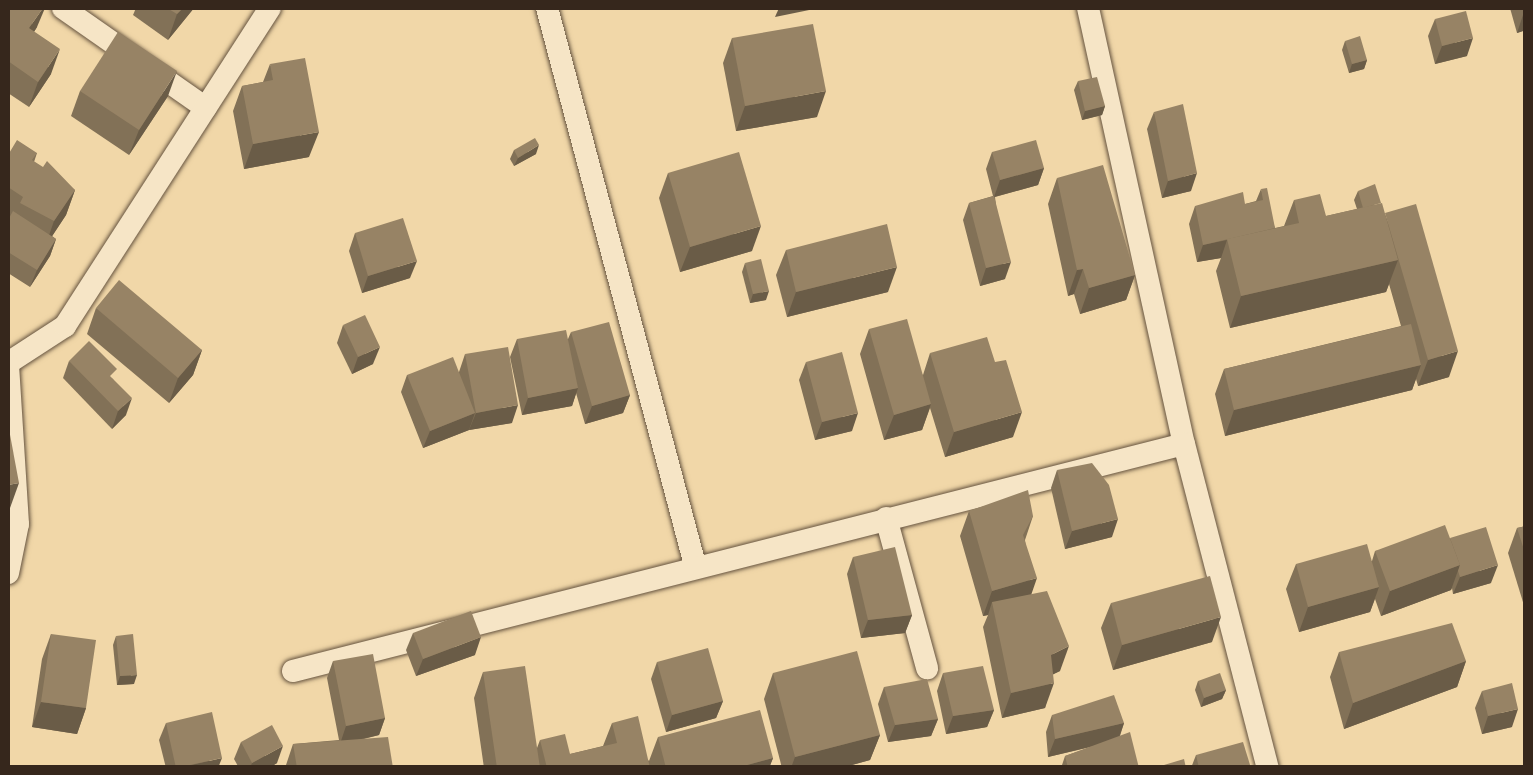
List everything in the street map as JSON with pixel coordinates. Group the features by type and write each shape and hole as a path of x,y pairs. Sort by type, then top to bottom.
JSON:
{"street":[{"path":"62,8 206,108"},
{"path":"8,573 18,524 8,364 65,326 270,8"},
{"path":"547,8 696,565"},
{"path":"1088,8 1184,444 1268,768"},
{"path":"293,672 696,565 1184,444"},
{"path":"886,518 928,668"}],"building":[{"path":"8,8 43,8 29,28 60,49 38,82 8,61"},
{"path":"1466,11 1473,38 1442,46 1435,19"},
{"path":"813,24 826,91 745,106 732,38"},
{"path":"118,32 177,71 139,130 80,91"},
{"path":"1360,36 1367,60 1352,64 1345,41"},
{"path":"305,58 319,132 253,144 242,86 273,80 270,64"},
{"path":"1097,77 1105,106 1085,111 1078,81"},
{"path":"1183,104 1197,173 1168,181 1154,112"},
{"path":"535,138 539,145 518,158 514,150"},
{"path":"17,140 37,153 32,160 43,167 47,161 75,190 54,221 20,203 23,197 8,187 8,155"},
{"path":"1036,140 1044,168 1000,180 992,152"},
{"path":"739,152 761,226 690,247 668,173"},
{"path":"1103,165 1135,275 1089,288 1083,269 1077,270 1057,178"},
{"path":"1375,184 1381,203 1363,208 1358,191"},
{"path":"1267,188 1275,228 1203,245 1195,206 1243,192 1245,204 1263,200 1261,189"},
{"path":"1320,194 1326,216 1382,203 1398,260 1241,296 1227,239 1299,223 1294,200"},
{"path":"994,196 1011,262 986,268 969,203"},
{"path":"1416,204 1458,351 1428,360 1385,213"},
{"path":"13,211 56,239 37,270 8,252 8,220"},
{"path":"403,218 417,261 368,276 355,233"},
{"path":"887,224 897,267 796,292 786,250"},
{"path":"761,259 769,291 753,294 745,263"},
{"path":"119,280 202,350 178,378 96,308"},
{"path":"365,315 380,347 358,357 343,325"},
{"path":"907,319 931,404 894,415 869,329"},
{"path":"609,322 630,395 592,406 571,332"},
{"path":"1411,324 1421,365 1234,410 1224,369"},
{"path":"566,330 578,388 528,398 517,339"},
{"path":"987,337 995,362 1006,360 1022,412 954,432 930,353"},
{"path":"89,341 117,369 110,376 132,398 118,411 69,361"},
{"path":"508,347 518,405 476,413 465,354"},
{"path":"842,352 858,413 822,422 806,362"},
{"path":"453,357 475,413 430,431 407,375"},
{"path":"8,424 19,483 8,485"},
{"path":"1092,463 1109,485 1118,519 1072,531 1057,470"},
{"path":"1028,490 1033,516 1023,535 1037,578 992,591 969,511"},
{"path":"1445,525 1460,565 1390,591 1375,551"},
{"path":"1526,526 1526,556 1517,528"},
{"path":"1486,527 1498,565 1460,577 1450,538"},
{"path":"1367,544 1379,587 1308,607 1296,564"},
{"path":"895,547 912,615 868,620 853,557"},
{"path":"1210,576 1221,617 1122,645 1111,603"},
{"path":"1047,591 1069,646 1051,655 1054,683 1011,693 992,602"},
{"path":"471,611 481,637 423,659 413,633"},
{"path":"1452,623 1466,661 1353,703 1339,652"},
{"path":"51,634 96,640 86,708 41,702"},
{"path":"133,634 137,675 120,676 116,636"},
{"path":"708,648 723,701 672,715 657,662"},
{"path":"857,651 880,735 795,757 773,673"},
{"path":"373,654 385,718 346,726 333,661"},
{"path":"525,666 540,768 497,768 483,672"},
{"path":"983,666 994,710 953,716 943,673"},
{"path":"1220,673 1226,690 1204,698 1198,681"},
{"path":"927,679 938,719 895,725 884,687"},
{"path":"1512,683 1518,709 1488,716 1482,691"},
{"path":"1114,695 1124,723 1055,739 1052,715"},
{"path":"760,710 773,758 736,768 666,768 658,737"},
{"path":"212,712 222,758 176,768 166,723"},
{"path":"638,716 650,768 547,768 540,740 565,734 570,754 617,743 612,723"},
{"path":"272,725 283,746 252,763 241,742"},
{"path":"1130,732 1139,768 1068,768 1065,756"},
{"path":"388,737 393,768 297,768 293,744"},
{"path":"1243,742 1251,768 1199,768 1196,755"},
{"path":"1184,759 1186,768 1154,768"}]}
